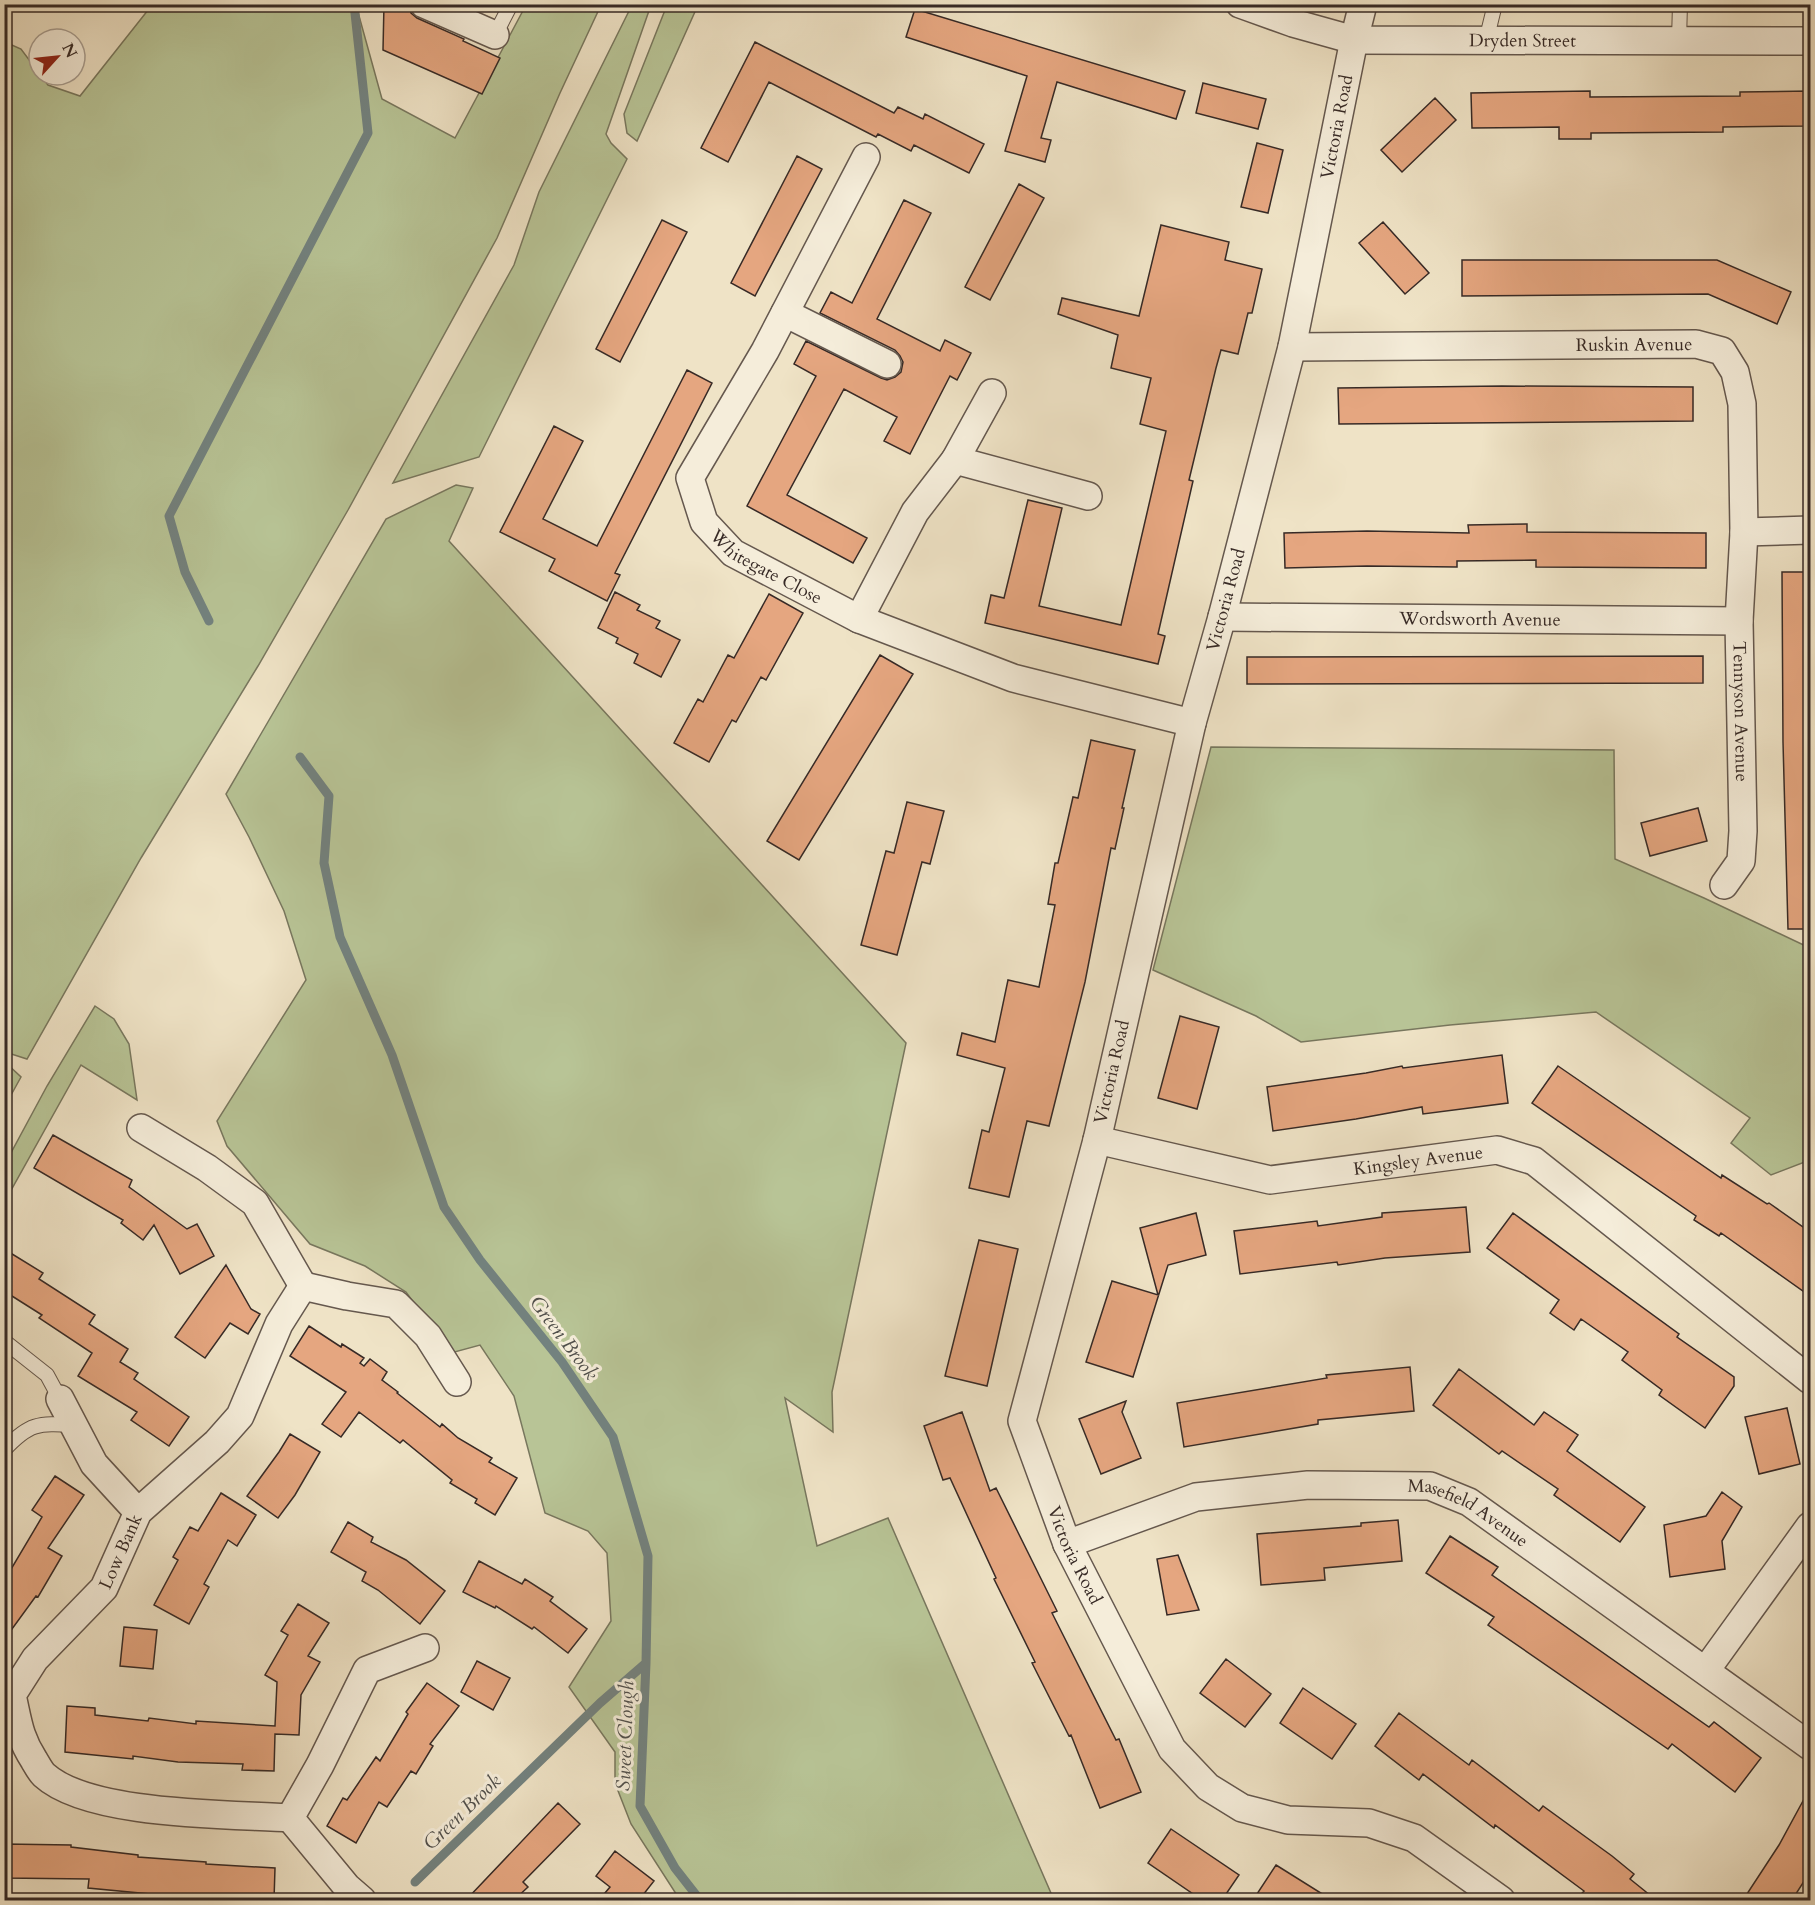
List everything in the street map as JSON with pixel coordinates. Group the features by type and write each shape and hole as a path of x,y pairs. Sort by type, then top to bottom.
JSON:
{"street":[{"path":"423,4 495,35"},
{"name":"Dryden Street","path":"1240,4 1293,23 1354,39 1810,41"},
{"name":"Victoria Road","path":"1363,4 1292,347 1192,723 1096,1140 1022,1421 1067,1544 1172,1749 1208,1787 1242,1808 1288,1820 1369,1823 1414,1838 1501,1900"},
{"name":"Whitegate Close","path":"866,157 765,351 690,478 704,522 733,553 859,619 1013,678 1192,723"},
{"path":"785,312 887,364"},
{"name":"Ruskin Avenue","path":"1292,347 1696,344 1722,351 1735,372 1742,404 1744,532"},
{"path":"859,619 915,512 955,460 992,393"},
{"path":"955,460 1088,496"},
{"path":"1744,532 1810,530"},
{"name":"Tennyson Avenue","path":"1724,885 1741,861 1743,831 1739,621 1744,532"},
{"name":"Wordsworth Avenue","path":"1222,617 1739,621"},
{"path":"141,1128 207,1168 255,1203 303,1286 396,1304 428,1336 457,1382"},
{"name":"Kingsley Avenue","path":"1096,1140 1270,1180 1497,1150 1534,1161 1810,1380"},
{"name":"Low Bank","path":"290,1818 167,1810 105,1802 69,1791 43,1774 22,1742 8,1695 35,1659 104,1588 138,1512 217,1442 240,1416 279,1324 303,1286"},
{"path":"60,1399 94,1464 138,1512"},
{"name":"Masefield Avenue","path":"1067,1544 1196,1497 1308,1485 1430,1486 1469,1502 1810,1746"},
{"path":"1706,1670 1810,1526"},
{"path":"362,1900 347,1887 290,1818 320,1765 367,1670 425,1648"}],"lane":[{"path":"495,35 511,4"},
{"path":"1486,41 1495,4"},
{"path":"1679,40 1680,4"},
{"path":"4,1341 48,1375 60,1399"},
{"path":"4,1450 27,1429 46,1423 74,1425"}],"green space":[{"path":"152,5 356,5 382,99 455,138 526,5 601,5 497,238 348,510 258,666 141,858 27,1059 5,1052 5,42 21,49 27,57 27,87 54,87 80,96"},
{"path":"632,5 651,5 606,134 611,143 627,159 479,457 393,483 514,265 539,192"},
{"path":"667,5 698,5 637,141 627,133 624,114"},
{"path":"456,485 473,488 449,541 906,1043 832,1392 833,1432 785,1398 817,1546 888,1518 1054,1900 680,1900 631,1824 615,1783 615,1752 569,1687 611,1621 607,1553 588,1531 545,1513 514,1396 480,1345 451,1353 406,1292 365,1266 310,1244 227,1146 217,1121 306,980 284,911 226,794 386,519"},
{"path":"1211,747 1614,750 1615,859 1810,948 1810,1160 1771,1175 1731,1143 1750,1118 1596,1012 1450,1025 1301,1042 1256,1016 1153,970"},
{"path":"95,1006 114,1019 129,1044 137,1100 81,1065 5,1201 5,1164 47,1086"},
{"path":"5,1062 21,1077 5,1106"}],"building":[{"path":"384,4 408,4 411,13 417,18 500,58 482,94 383,50"},
{"path":"915,9 1185,91 1176,119 1057,82 1041,138 1051,140 1045,162 1005,151 1027,76 906,37"},
{"path":"755,42 894,113 898,107 923,119 925,114 984,144 969,173 914,145 911,151 878,134 876,137 769,82 728,162 701,148"},
{"path":"1203,83 1266,99 1258,129 1196,113"},
{"path":"1590,91 1590,97 1740,96 1740,92 1810,91 1810,126 1723,127 1723,132 1591,133 1591,139 1559,139 1559,127 1472,128 1471,93"},
{"path":"1435,98 1456,120 1402,172 1381,150"},
{"path":"1257,143 1283,150 1268,213 1241,207"},
{"path":"797,156 822,169 755,296 731,283"},
{"path":"1019,184 1044,198 990,300 965,287"},
{"path":"904,200 931,213 877,319 940,351 945,340 971,353 957,380 950,376 910,454 884,441 897,417 844,389 787,495 867,538 853,563 747,506 816,376 794,364 806,341 887,380 901,372 903,362 895,350 820,313 831,292 852,303"},
{"path":"662,220 687,232 620,362 596,349"},
{"path":"1383,222 1429,273 1405,294 1359,243"},
{"path":"1161,225 1229,242 1225,260 1262,269 1252,313 1248,313 1238,354 1221,350 1216,368 1189,480 1193,481 1158,634 1165,636 1158,664 985,623 991,595 1004,598 1028,500 1062,508 1039,606 1121,625 1166,431 1140,424 1151,378 1111,368 1118,335 1058,314 1062,298 1139,316"},
{"path":"1462,260 1717,260 1791,292 1777,324 1708,294 1462,296"},
{"path":"687,370 712,383 615,573 620,575 607,601 549,571 555,559 500,532 554,426 583,441 543,519 597,546"},
{"path":"1693,387 1693,421 1339,424 1338,388"},
{"path":"1527,524 1527,532 1706,533 1706,568 1536,567 1536,560 1457,561 1457,567 1285,568 1284,533 1367,531 1469,533 1468,525"},
{"path":"1782,572 1810,572 1810,929 1788,929 1783,742"},
{"path":"615,592 640,605 637,610 660,621 656,628 680,640 661,677 634,663 638,654 616,643 618,638 598,628"},
{"path":"769,594 803,613 766,680 761,677 736,722 732,720 709,762 674,743 698,699 703,702 728,655 734,658"},
{"path":"880,655 913,674 799,860 767,841"},
{"path":"1703,656 1703,683 1247,684 1247,657"},
{"path":"1091,740 1135,750 1115,849 1111,848 1085,982 1049,1126 1027,1121 1009,1197 969,1188 982,1130 989,1132 1005,1068 957,1055 962,1033 995,1042 1008,980 1039,987 1055,905 1048,904 1055,863 1058,863 1073,797 1078,798"},
{"path":"907,802 944,811 930,864 922,862 897,955 861,945 886,851 894,853"},
{"path":"1698,808 1707,841 1650,856 1641,823"},
{"path":"1180,1016 1219,1027 1197,1109 1158,1098"},
{"path":"1502,1055 1508,1103 1423,1114 1422,1107 1273,1131 1267,1087 1402,1066 1403,1068"},
{"path":"1558,1066 1721,1178 1722,1175 1767,1204 1769,1203 1810,1232 1810,1296 1721,1233 1719,1236 1694,1220 1696,1216 1532,1103"},
{"path":"53,1135 132,1180 129,1187 187,1229 197,1224 214,1256 180,1274 154,1225 143,1240 121,1223 123,1220 34,1168"},
{"path":"1466,1207 1470,1252 1385,1258 1338,1265 1337,1262 1240,1274 1234,1231 1317,1221 1318,1226 1382,1217 1382,1213"},
{"path":"1196,1213 1206,1255 1168,1265 1133,1377 1086,1362 1112,1281 1158,1295 1140,1228"},
{"path":"1513,1213 1679,1334 1677,1337 1734,1377 1734,1386 1705,1428 1659,1395 1662,1390 1622,1360 1628,1352 1581,1319 1574,1330 1550,1313 1559,1300 1487,1248"},
{"path":"979,1240 1018,1249 987,1386 945,1376"},
{"path":"4,1249 43,1273 39,1279 95,1315 89,1324 128,1349 120,1362 138,1373 134,1379 189,1417 169,1446 131,1420 137,1412 78,1376 92,1353 39,1318 42,1315 4,1291"},
{"path":"226,1265 251,1309 260,1314 248,1334 230,1323 205,1358 175,1337"},
{"path":"309,1326 341,1347 342,1344 364,1358 360,1363 364,1366 370,1359 387,1372 382,1380 397,1393 440,1427 442,1424 458,1438 492,1458 489,1462 517,1478 495,1515 475,1503 477,1499 450,1483 452,1480 403,1440 400,1443 359,1412 341,1437 322,1424 346,1392 290,1356"},
{"path":"1410,1367 1414,1411 1318,1420 1318,1424 1184,1447 1177,1403 1327,1378 1326,1375"},
{"path":"1459,1369 1534,1425 1544,1412 1578,1435 1567,1451 1645,1507 1620,1542 1554,1495 1558,1489 1502,1451 1499,1454 1433,1405"},
{"path":"1126,1401 1122,1412 1141,1458 1101,1474 1079,1419"},
{"path":"1787,1408 1800,1464 1759,1474 1745,1417"},
{"path":"962,1412 990,1491 996,1488 1057,1611 1052,1613 1116,1740 1119,1739 1141,1792 1100,1808 1071,1735 1069,1736 1032,1663 1035,1662 994,1579 996,1578 950,1478 943,1480 924,1426"},
{"path":"290,1434 320,1452 295,1495 278,1518 247,1496"},
{"path":"55,1476 84,1495 48,1548 62,1556 38,1597 36,1596 4,1640 4,1581 42,1517 32,1510"},
{"path":"1722,1492 1742,1507 1722,1541 1725,1569 1670,1577 1664,1525 1706,1516"},
{"path":"221,1493 256,1515 237,1546 228,1540 204,1584 209,1587 189,1624 154,1605 178,1560 173,1557 190,1527 198,1531"},
{"path":"1398,1520 1402,1561 1324,1568 1325,1580 1261,1585 1257,1534 1361,1526 1361,1523"},
{"path":"348,1522 373,1537 371,1542 406,1560 445,1591 420,1624 378,1590 362,1581 366,1572 331,1552"},
{"path":"1450,1536 1498,1567 1492,1575 1709,1727 1714,1722 1761,1758 1735,1792 1672,1744 1668,1749 1488,1625 1494,1617 1426,1573"},
{"path":"1178,1555 1199,1610 1167,1615 1157,1559"},
{"path":"479,1561 522,1584 525,1579 553,1597 550,1601 587,1629 568,1653 534,1627 532,1629 496,1606 495,1608 463,1592"},
{"path":"298,1604 329,1623 308,1656 320,1662 301,1695 299,1735 275,1734 274,1771 242,1770 243,1764 178,1762 133,1756 133,1759 65,1752 67,1706 95,1708 95,1715 148,1721 149,1718 196,1724 196,1721 275,1726 277,1682 265,1675 288,1635 281,1631"},
{"path":"124,1627 157,1630 153,1669 120,1666"},
{"path":"1226,1659 1271,1694 1245,1727 1200,1693"},
{"path":"477,1661 510,1678 493,1710 461,1692"},
{"path":"427,1683 459,1706 430,1744 433,1746 416,1774 411,1771 387,1807 379,1802 356,1843 327,1826 343,1798 347,1800 376,1757 380,1761 408,1714 406,1712"},
{"path":"1303,1688 1356,1724 1332,1759 1280,1723"},
{"path":"1399,1713 1469,1765 1472,1760 1539,1811 1543,1806 1612,1856 1634,1874 1630,1879 1656,1900 1576,1900 1584,1891 1495,1825 1494,1828 1423,1774 1419,1780 1375,1746"},
{"path":"1810,1788 1810,1872 1792,1900 1743,1900 1779,1845"},
{"path":"558,1803 580,1824 523,1882 528,1887 514,1900 466,1900"},
{"path":"1171,1829 1239,1875 1222,1900 1202,1900 1148,1863"},
{"path":"4,1844 71,1845 71,1847 138,1855 138,1857 275,1868 274,1900 203,1899 88,1888 89,1879 4,1878"},
{"path":"615,1851 654,1881 639,1900 599,1900 610,1887 596,1876"},
{"path":"1276,1865 1332,1900 1253,1900"}],"waterway":[{"path":"209,621 185,572 169,516 368,133 354,4"},
{"name":"Green Brook","path":"300,757 329,796 324,863 340,937 392,1055 444,1207 480,1260 562,1362 613,1437 648,1556 646,1663 600,1703 415,1882"},
{"name":"Sweet Clough","path":"646,1663 640,1806 675,1868 700,1900"}]}
